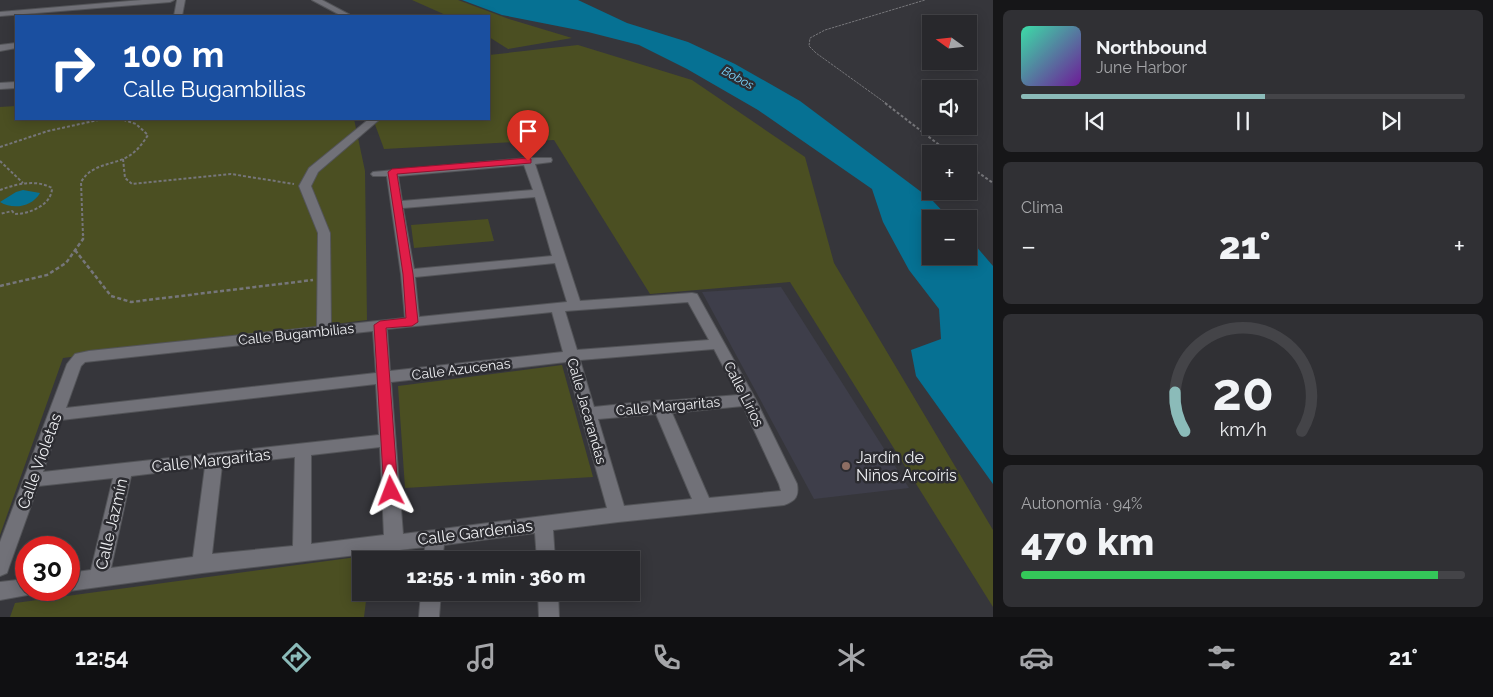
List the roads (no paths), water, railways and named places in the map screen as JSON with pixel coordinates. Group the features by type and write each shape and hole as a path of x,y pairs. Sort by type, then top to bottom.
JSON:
{"street":[{"path":"62,15 70,0"},
{"path":"0,14 170,0"},
{"path":"178,15 181,0"},
{"path":"316,0 345,15"},
{"path":"0,48 15,46"},
{"path":"0,86 15,85"},
{"path":"324,332 324,233 305,186 314,170 373,120"},
{"path":"377,174 547,160"},
{"path":"528,161 540,193 575,306"},
{"path":"392,172 408,274 412,322"},
{"path":"396,205 540,193"},
{"path":"408,274 559,259"},
{"name":"Calle Bugambilias","path":"80,358 557,307 692,297"},
{"name":"Calle Lirios","path":"692,297 748,400 788,484 790,494"},
{"name":"Calle Jacarandas","path":"557,307 618,514"},
{"path":"380,325 394,542"},
{"name":"Calle Azucenas","path":"56,415 572,356 718,344"},
{"name":"Calle Violetas","path":"0,567 74,364 80,358"},
{"name":"Calle Margaritas","path":"588,414 661,406 748,400"},
{"path":"661,406 704,506"},
{"name":"Calle Margaritas","path":"32,480 388,440"},
{"path":"302,552 303,450"},
{"path":"202,564 214,460"},
{"name":"Calle Jazmín","path":"99,578 124,469"},
{"name":"Calle Gardenias","path":"80,581 618,514 784,498 790,494"},
{"path":"544,524 546,551"},
{"path":"434,551 435,538"},
{"path":"0,592 15,590"},
{"path":"429,617 430,601"},
{"path":"548,601 549,617"}],"water":[{"name":"Bobos","path":"462,0 578,0 627,23 688,42 735,64 800,101 922,192 922,200 932,200 941,210 922,210 922,265 977,265 977,247 993,266 993,484 916,376 911,350 941,339 939,309 909,270 883,222 872,189 758,110 687,69 639,45 588,32 502,15"},
{"path":"23,190 40,193 37,198 22,206 11,206 0,202 16,192"}],"place":[{"name":"Jardín de Niños Arcoíris","path":"846,466"}]}
